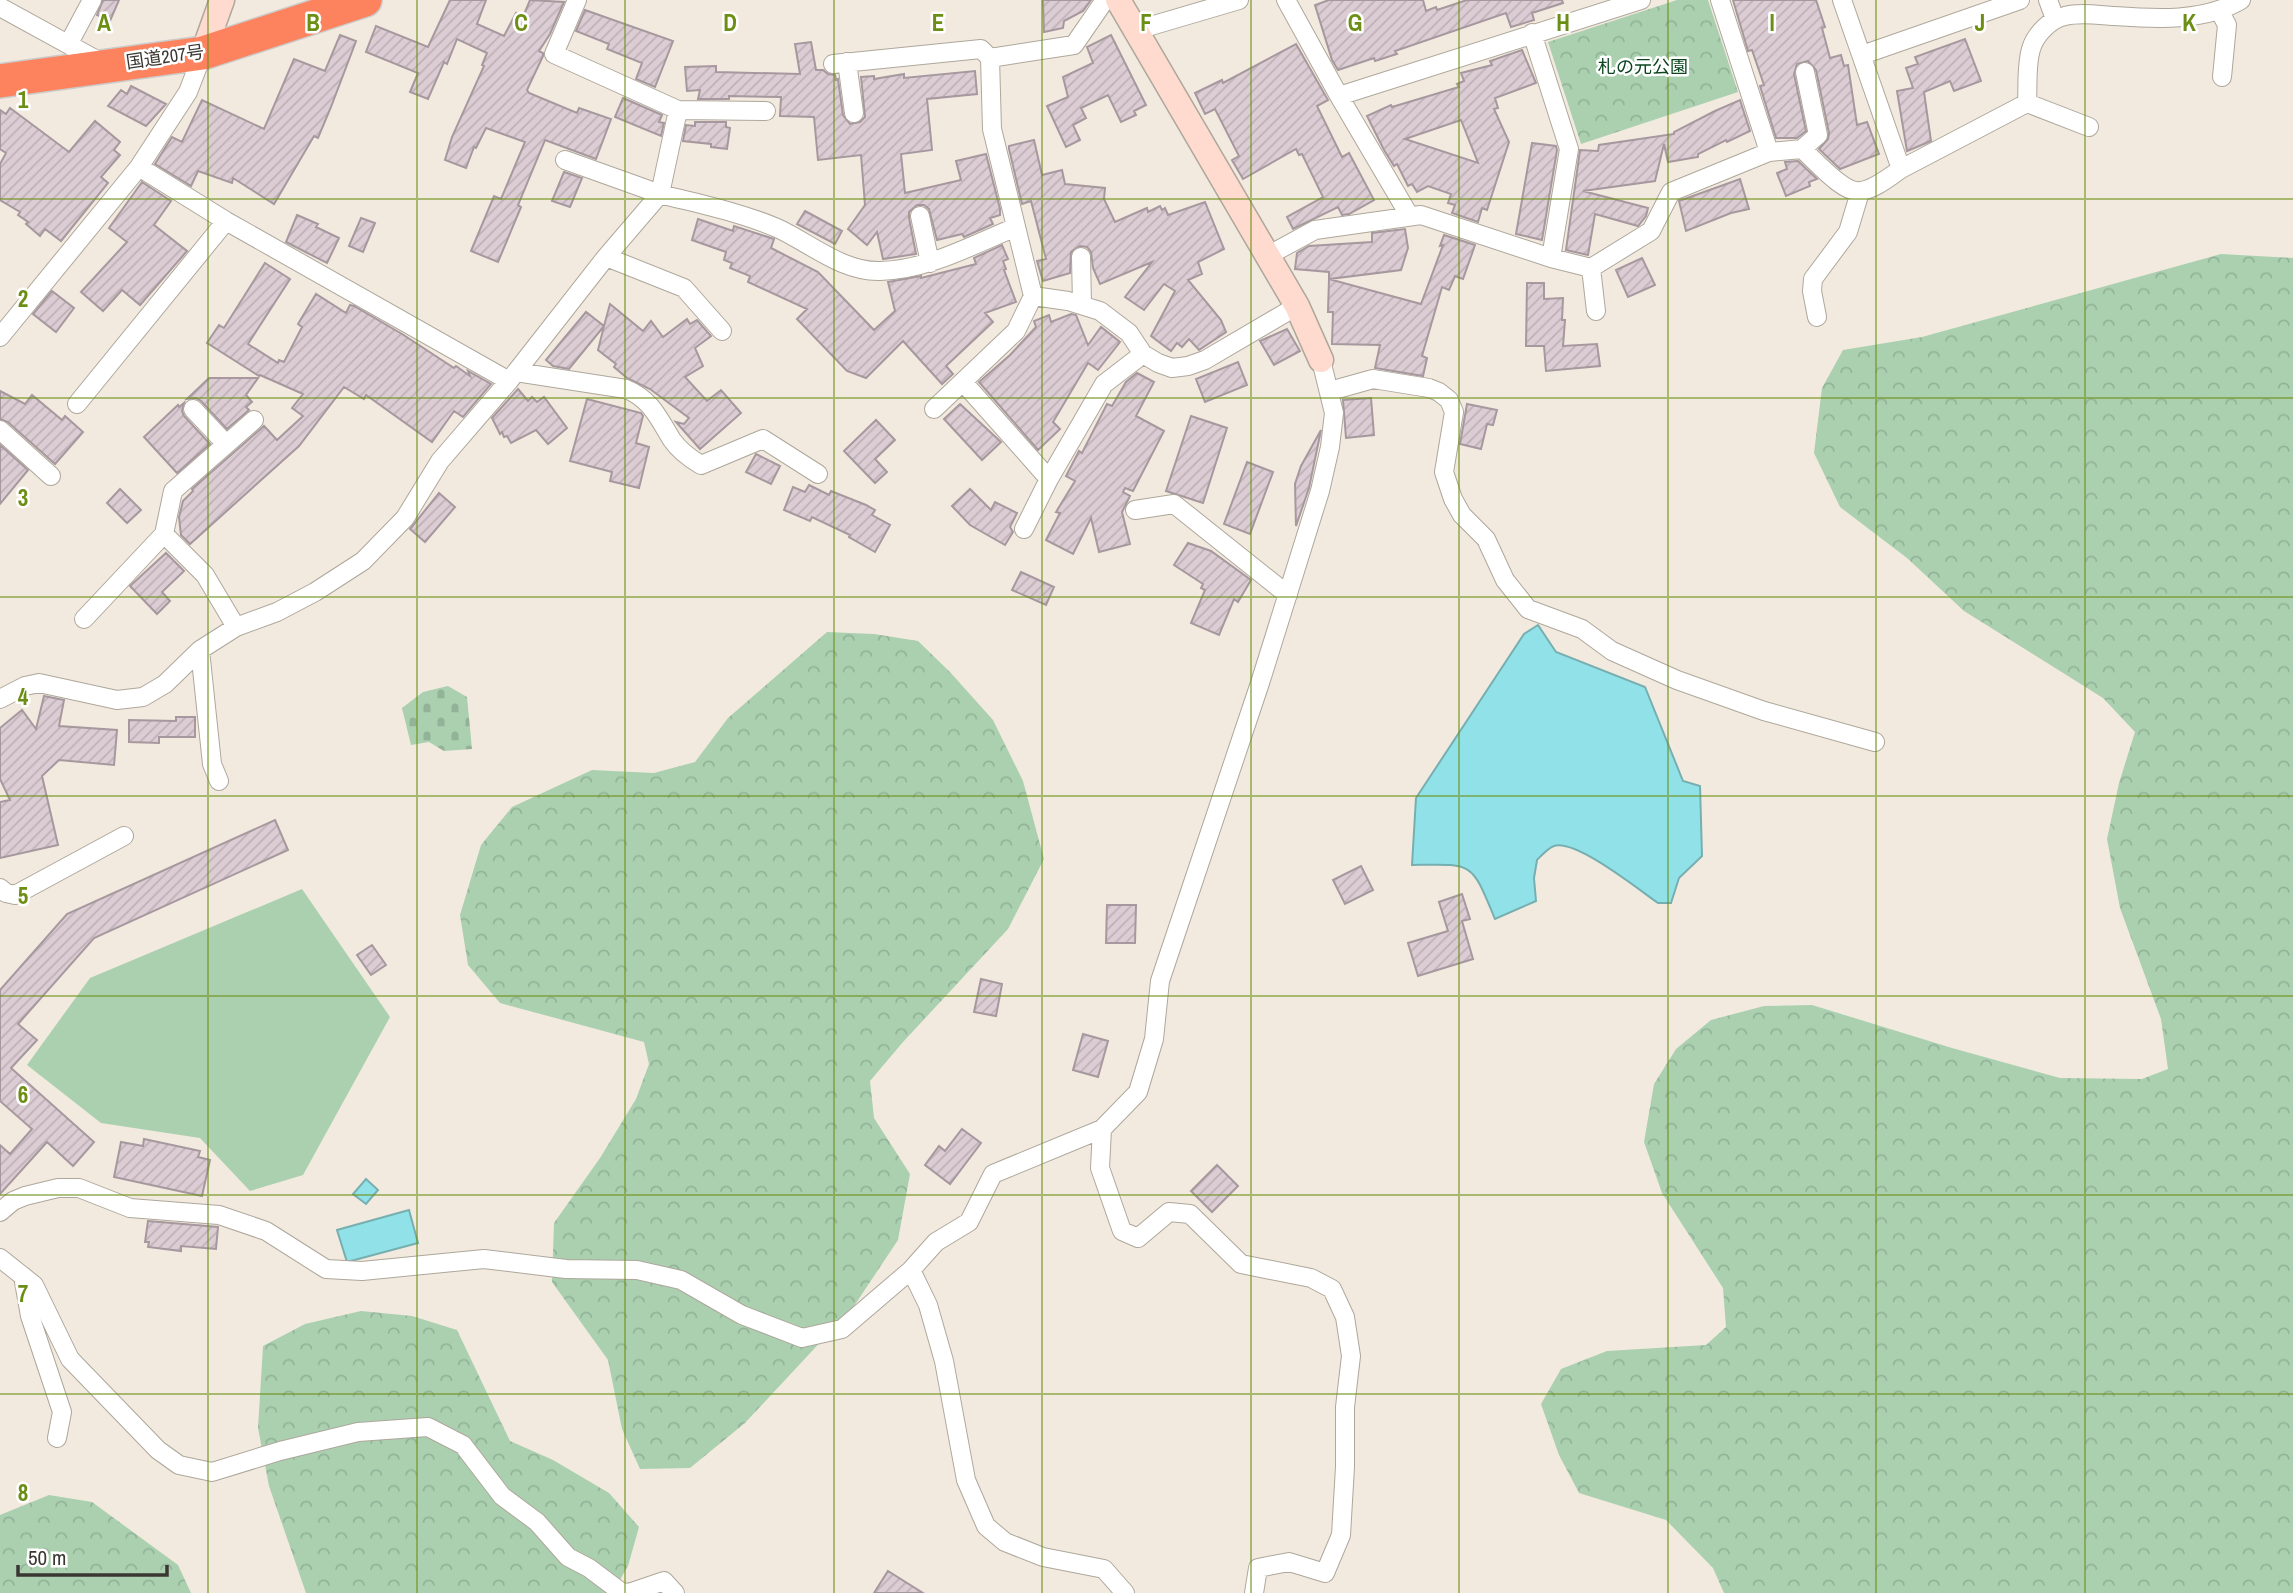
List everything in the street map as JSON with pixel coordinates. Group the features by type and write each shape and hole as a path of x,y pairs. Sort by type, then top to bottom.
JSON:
{"highway":[{"name":"国道207号","path":"0,81 203,53 365,0"}],"street":[{"path":"69,43 92,0"},
{"path":"0,337 139,167 188,92 222,0"},
{"path":"577,0 554,54 678,110 766,111"},
{"path":"990,58 1074,45 1105,0"},
{"path":"0,1212 13,1201 25,1196 58,1188 79,1188 130,1208 219,1215 266,1231 326,1269 362,1271 484,1259 566,1269 637,1270 681,1280 742,1315 802,1338 842,1329 911,1270 936,1242 969,1222 993,1174 1102,1129 1138,1092 1154,1039 1160,981 1320,491 1334,413 1321,360 1297,306 1138,30 1118,0"},
{"path":"1138,30 1239,0"},
{"path":"1286,0 1409,215"},
{"path":"1339,96 1532,33 1602,6 1641,0"},
{"path":"1720,0 1769,152"},
{"path":"1842,0 1901,169"},
{"path":"1862,55 2020,0"},
{"path":"2048,0 2055,19"},
{"path":"2125,0 2133,17"},
{"path":"2027,103 2031,48 2038,36 2055,19 2079,14 2171,18 2220,10 2241,0"},
{"path":"0,7 107,65"},
{"path":"2220,10 2227,24 2222,77"},
{"path":"1532,33 1569,149 1551,258"},
{"path":"853,113 840,63 981,49 990,58 992,129 1033,296 1016,331 934,410"},
{"path":"1267,256 1315,230 1421,215 1551,258 1591,268 1651,231 1671,192 1769,152 1802,149 1818,135 1805,72"},
{"path":"1802,149 1833,178 1847,188 1860,192 2027,103 2090,127"},
{"path":"0,699 25,686 39,683 117,700 143,697 164,684 200,650 236,627 287,607 363,561 405,518 440,461 513,377 606,257 660,194 678,110"},
{"path":"565,160 660,194 750,218 780,229 847,265 877,271 930,263 1016,227"},
{"path":"139,167 226,221 513,377 626,389 639,394 659,414 674,443 701,465 763,439 818,474"},
{"path":"1817,317 1812,291 1813,279 1848,232 1860,192"},
{"path":"920,216 930,263"},
{"path":"77,404 226,221"},
{"path":"606,257 684,288 722,331"},
{"path":"1081,257 1082,304"},
{"path":"1591,268 1596,311"},
{"path":"1033,296 1082,304 1113,319 1129,333 1143,354 1172,368 1205,360 1297,306"},
{"path":"1024,529 1049,479 1104,384 1143,354"},
{"path":"1330,391 1373,379 1429,388 1439,391 1449,400 1454,412 1444,472 1453,499 1462,515 1486,539 1505,580 1528,609 1583,629 1612,651 1677,680 1764,711 1875,742"},
{"path":"963,382 1049,479"},
{"path":"193,409 226,444"},
{"path":"84,619 164,534 173,491 254,420"},
{"path":"0,430 51,476"},
{"path":"1135,510 1174,504 1288,595"},
{"path":"164,534 205,575 236,627"},
{"path":"200,650 212,764 219,781"},
{"path":"0,888 15,895 124,836"},
{"path":"1102,1129 1100,1168 1122,1231 1139,1238 1170,1212 1190,1214 1241,1264 1311,1278 1332,1289 1345,1317 1351,1356 1345,1407 1341,1535 1325,1573 1289,1562 1258,1568 1254,1593"},
{"path":"0,1258 34,1285 70,1359 158,1450 179,1465 212,1472 280,1451 358,1432 428,1427 463,1445 502,1496 537,1522 568,1557 589,1568 621,1592 629,1593 664,1581 675,1593"},
{"path":"911,1270 928,1305 944,1361 966,1480 986,1526 1005,1542 1043,1557 1104,1569 1125,1593"},
{"path":"23,1276 30,1317 62,1412 57,1438"}],"green space":[{"name":"札の元公園","path":"1677,0 1708,0 1738,92 1581,144 1548,42"},
{"path":"2221,254 2293,258 2293,1593 1724,1593 1713,1568 1666,1520 1579,1493 1559,1455 1541,1404 1561,1369 1607,1351 1706,1345 1726,1327 1723,1288 1662,1193 1644,1142 1654,1084 1676,1049 1711,1020 1764,1006 1812,1005 2060,1078 2142,1079 2168,1069 2161,1019 2120,908 2107,839 2119,783 2135,732 2103,698 1964,611 1907,558 1840,507 1814,453 1822,388 1843,350 1922,337"},
{"path":"827,632 874,634 918,641 950,672 993,720 1023,781 1044,859 1008,929 870,1081 874,1118 910,1174 898,1240 854,1306 745,1423 690,1468 640,1469 622,1429 608,1360 552,1282 554,1223 600,1158 636,1099 649,1064 644,1042 500,1003 468,965 460,915 481,845 512,807 592,770 654,773 695,762 728,718"},
{"path":"448,686 467,697 472,749 444,751 429,742 411,745 402,708 423,692"},
{"path":"302,889 390,1017 303,1175 250,1191 200,1138 101,1123 27,1065 90,978"},
{"path":"361,1311 412,1316 457,1330 510,1441 553,1460 609,1493 639,1527 628,1566 612,1593 306,1593 269,1486 258,1428 263,1346 305,1324"},
{"path":"49,1495 92,1502 178,1565 191,1593 0,1593 0,1515"}],"water":[{"path":"1538,625 1556,652 1645,687 1683,781 1700,786 1702,856 1679,878 1671,903 1658,903 1607,867 1577,850 1554,846 1537,860 1534,878 1536,901 1495,919 1481,886 1468,870 1448,865 1412,865 1416,798 1524,634"},
{"path":"366,1179 378,1190 366,1204 353,1194"},
{"path":"409,1210 418,1243 347,1262 337,1230"}],"building":[{"path":"103,0 119,0 110,21 97,15"},
{"path":"450,0 486,0 477,24 504,36 516,13 523,17 530,0 564,2 539,51 543,56 527,90 577,113 579,108 611,119 596,159 545,140 498,262 471,251 494,196 501,199 525,142 486,128 476,148 474,147 466,168 445,160 487,53 457,39 428,99 410,92 418,73 366,52 376,26 428,47"},
{"path":"1043,0 1091,0 1083,11 1064,21 1063,28 1044,32"},
{"path":"1329,0 1423,0 1426,11 1467,0 1562,0 1563,3 1532,13 1534,20 1511,27 1506,13 1395,51 1397,54 1375,61 1374,58 1338,70 1332,60 1315,5"},
{"path":"1733,0 1816,0 1825,27 1822,28 1830,58 1841,55 1844,66 1848,65 1857,125 1867,122 1879,154 1840,169 1819,149 1828,139 1829,133 1816,70 1808,61 1797,64 1794,74 1806,131 1797,138 1776,138 1760,86 1764,85 1752,50 1748,51"},
{"path":"585,10 673,41 655,87 636,79 642,63 607,49 609,44 576,31"},
{"path":"340,35 356,41 331,107 318,138 314,136 274,204 233,178 232,183 198,171 191,186 155,164 172,137 182,142 202,100 264,129 294,59 325,71"},
{"path":"1111,35 1146,105 1134,111 1136,115 1121,122 1108,95 1081,108 1086,118 1073,125 1080,140 1066,147 1047,106 1068,97 1063,77 1093,63 1087,47"},
{"path":"1965,39 1981,81 1954,91 1950,81 1924,92 1931,141 1907,151 1897,91 1913,88 1906,68 1918,64 1915,57"},
{"path":"811,42 816,70 823,70 838,79 843,115 850,124 860,122 865,117 861,77 874,76 874,79 904,74 904,78 975,71 977,94 927,99 932,150 901,154 905,193 961,180 956,161 986,154 1000,209 1000,215 990,218 993,224 964,237 962,234 937,240 929,209 924,205 917,205 909,212 916,254 883,259 877,232 867,245 848,229 865,205 861,155 818,160 814,117 780,116 781,97 729,96 729,99 698,99 700,90 687,91 685,67 716,66 716,72 800,74 795,44"},
{"path":"1296,44 1328,100 1317,106 1342,157 1349,153 1374,200 1349,214 1342,215 1338,207 1293,229 1287,217 1323,197 1302,154 1299,155 1296,149 1243,179 1232,160 1239,156 1215,109 1205,114 1195,93 1222,80 1223,83"},
{"path":"1522,50 1536,83 1495,98 1498,108 1494,109 1509,142 1487,210 1482,208 1478,222 1452,213 1455,205 1448,203 1451,194 1428,186 1417,192 1412,184 1408,186 1397,164 1394,166 1384,150 1367,116 1391,105 1392,107 1459,87 1457,84 1464,81 1461,73 1492,65 1490,61","holes":["1461,120 1478,163 1405,139"]},
{"path":"131,86 166,104 146,126 108,106 121,90 127,94"},
{"path":"623,98 662,115 659,122 664,123 661,136 615,117"},
{"path":"1740,100 1750,131 1698,154 1698,157 1668,162 1664,144 1655,181 1583,191 1648,208 1646,216 1638,226 1595,214 1588,255 1566,250 1580,150 1598,151 1599,145 1674,134"},
{"path":"10,108 69,152 95,121 120,142 114,150 120,155 101,177 108,183 61,241 45,229 40,236 18,215 20,212 0,200 0,164 6,153 0,149 0,110 6,114"},
{"path":"695,122 726,122 726,127 730,128 727,149 683,141 686,125 695,126"},
{"path":"1034,140 1042,175 1062,170 1065,184 1105,188 1104,199 1115,222 1147,208 1148,212 1160,206 1162,210 1165,208 1168,215 1205,202 1224,249 1198,262 1202,274 1188,280 1221,320 1226,332 1199,350 1189,339 1182,347 1177,343 1171,351 1151,336 1175,291 1164,284 1144,310 1125,297 1152,262 1100,284 1093,268 1091,252 1087,247 1080,246 1071,252 1070,273 1043,281 1037,261 1046,259 1031,201 1022,204 1009,149 1009,146"},
{"path":"1532,143 1556,146 1557,150 1542,240 1516,234"},
{"path":"1798,161 1817,179 1809,182 1810,186 1786,196 1777,173 1787,169 1785,162"},
{"path":"564,172 582,178 570,207 552,201"},
{"path":"1740,179 1749,209 1731,213 1686,231 1679,201"},
{"path":"142,182 171,201 154,225 187,251 140,305 122,290 103,311 81,292 127,242 109,228"},
{"path":"805,211 842,231 835,244 797,224"},
{"path":"297,215 318,224 316,227 339,238 327,263 286,242"},
{"path":"361,218 375,223 363,252 349,246"},
{"path":"698,219 733,231 734,226 774,239 771,248 818,272 874,330 895,311 888,282 921,278 976,264 974,258 1002,245 1008,259 1003,261 1004,270 1016,302 985,313 993,322 946,366 953,374 942,384 903,341 866,378 847,371 797,319 807,309 748,282 750,276 730,268 732,263 724,260 726,252 692,240"},
{"path":"1405,229 1408,248 1401,270 1329,279 1329,272 1295,269 1297,253 1309,246 1372,242 1372,233"},
{"path":"1444,235 1475,245 1463,279 1455,276 1449,290 1442,287 1422,356 1427,358 1423,376 1375,368 1380,345 1332,344 1333,312 1328,312 1329,279 1421,304 1443,245 1440,246"},
{"path":"1642,258 1655,285 1628,297 1616,270"},
{"path":"265,263 290,279 248,344 278,363 279,360 284,362 302,327 298,324 316,294 346,313 350,305 354,306 454,368 456,366 470,376 468,371 491,384 463,417 454,411 432,442 366,395 364,399 344,387 299,446 190,544 181,535 179,517 183,501 192,489 264,426 277,440 303,416 292,408 303,394 259,376 207,343 219,325 224,328"},
{"path":"1527,283 1544,283 1544,299 1563,298 1563,346 1597,344 1600,366 1546,371 1544,346 1526,346"},
{"path":"52,291 74,308 56,332 33,314"},
{"path":"610,304 643,331 651,321 663,337 687,319 690,324 697,320 711,336 695,348 703,366 685,377 707,401 721,390 741,413 700,449 676,422 684,424 689,418 650,389 627,378 614,367 616,364 598,350"},
{"path":"586,312 604,326 569,369 553,366 546,360"},
{"path":"1071,314 1076,315 1088,345 1101,327 1120,342 1098,370 1088,363 1053,422 1060,429 1038,450 979,382 1036,327 1034,321 1049,315 1051,322"},
{"path":"1287,329 1300,351 1274,365 1260,341"},
{"path":"1238,362 1247,385 1205,402 1196,379"},
{"path":"1137,373 1154,382 1136,416 1164,431 1133,491 1125,488 1123,492 1130,496 1122,512 1130,544 1099,552 1091,518 1073,554 1046,540 1060,513 1056,512 1075,481 1066,476 1079,451 1082,453 1107,404 1112,406 1126,382"},
{"path":"209,378 258,378 246,395 252,402 246,407 249,410 227,429 201,401 196,398 187,399"},
{"path":"518,389 528,401 532,397 537,402 544,397 567,428 548,444 536,430 511,443 507,436 504,437 502,432 500,434 492,418"},
{"path":"0,391 25,404 32,395 62,420 65,416 83,432 55,464 8,422 0,419"},
{"path":"1371,398 1374,435 1346,438 1343,400"},
{"path":"587,399 641,413 643,416 636,443 649,447 639,488 610,481 612,472 570,461"},
{"path":"184,403 184,416 210,444 177,473 144,437 178,405 179,407"},
{"path":"960,404 1001,442 982,460 944,419"},
{"path":"1467,404 1497,410 1493,425 1487,424 1481,449 1460,444"},
{"path":"1191,416 1227,428 1203,503 1166,491"},
{"path":"876,420 895,440 875,459 887,472 875,483 844,451"},
{"path":"1321,430 1309,488 1296,526 1295,484 1301,466"},
{"path":"0,445 28,470 0,504"},
{"path":"756,454 780,466 771,484 746,472"},
{"path":"1247,462 1273,472 1250,534 1224,524"},
{"path":"809,485 829,495 831,491 866,505 875,510 872,515 890,525 875,552 849,537 850,535 812,517 810,521 784,510 793,487 805,492"},
{"path":"120,489 141,510 127,523 107,503"},
{"path":"970,489 991,510 995,502 1017,513 1010,527 1013,532 1005,545 970,525 952,506"},
{"path":"439,493 455,507 425,542 410,529"},
{"path":"1188,543 1211,551 1251,580 1238,602 1234,599 1219,635 1191,623 1205,590 1201,588 1203,584 1174,565"},
{"path":"166,553 184,571 162,592 170,601 157,614 130,586"},
{"path":"1021,572 1054,587 1046,605 1012,590"},
{"path":"44,696 64,700 59,726 117,730 114,765 59,760 42,776 58,845 0,858 0,802 10,800 0,779 0,728 22,710 36,729"},
{"path":"176,717 195,717 195,737 159,737 159,743 129,742 129,720 176,721"},
{"path":"275,820 288,850 94,938 18,1024 37,1040 11,1068 94,1142 73,1166 47,1142 0,1194 0,1145 10,1154 32,1129 0,1101 0,990 67,914"},
{"path":"1361,866 1373,890 1345,904 1333,880"},
{"path":"1462,894 1470,919 1462,921 1473,959 1418,976 1408,943 1448,931 1439,902"},
{"path":"1107,905 1136,905 1135,943 1106,943"},
{"path":"372,945 386,965 371,975 357,955"},
{"path":"981,979 1002,984 996,1016 974,1012"},
{"path":"1083,1034 1108,1041 1098,1077 1073,1070"},
{"path":"962,1129 981,1143 950,1184 925,1165 939,1146 945,1151"},
{"path":"144,1139 200,1151 198,1157 210,1160 202,1196 114,1177 121,1142 143,1146"},
{"path":"1217,1165 1238,1186 1212,1212 1191,1191"},
{"path":"148,1221 218,1227 216,1249 181,1246 181,1251 148,1247 149,1242 145,1242"},
{"path":"888,1571 923,1593 874,1593"}]}
